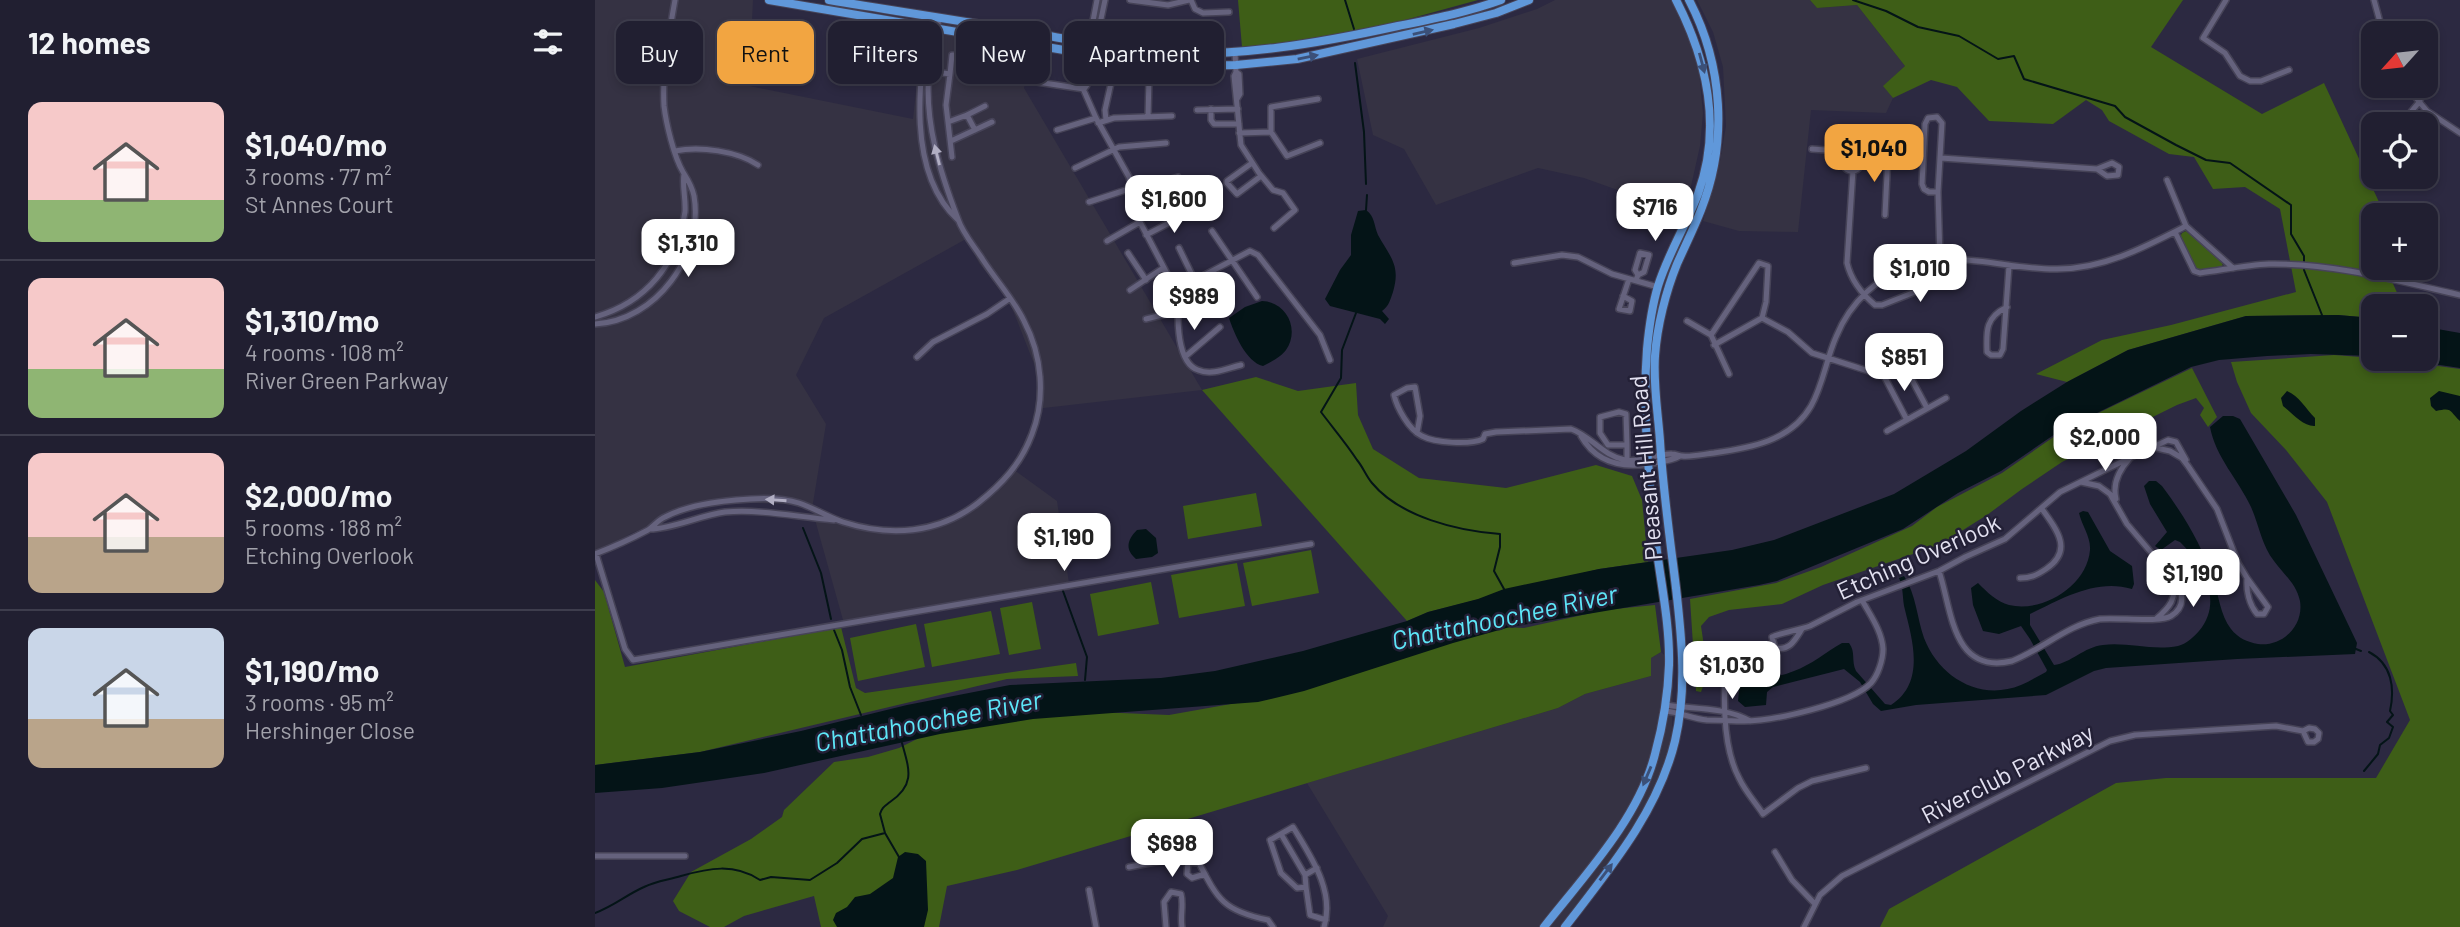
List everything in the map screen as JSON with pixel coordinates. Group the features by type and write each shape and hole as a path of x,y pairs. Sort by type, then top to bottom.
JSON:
{"highway":[{"path":"769,0 897,21"},
{"path":"829,0 1064,39"},
{"path":"1224,53 1325,42 1501,0"},
{"path":"1224,68 1236,69 1297,59 1399,38 1496,13 1529,0"},
{"name":"Pleasant Hill Road","path":"1544,927 1604,851 1634,806 1655,757 1665,708 1669,664 1649,461 1647,349 1658,287 1699,191 1707,158 1709,132 1707,81 1696,43 1676,0"},
{"name":"Pleasant Hill Road","path":"1567,924 1621,852 1662,780 1675,742 1684,680 1679,611 1660,458 1655,356 1663,311 1676,266 1701,211 1710,183 1718,132 1717,92 1711,56 1702,27 1689,0"},
{"path":"942,30 1064,45"},
{"path":"1655,356 1651,347 1659,301 1658,287"}],"street":[{"path":"595,317 631,302 661,276 680,237 685,208 684,174 664,106 666,53 675,0"},
{"path":"1096,21 1097,0"},
{"path":"1098,21 1105,0"},
{"path":"1133,0 1168,5 1188,1 1203,13 1229,12"},
{"path":"2226,0 2203,38 2225,53 2241,76 2250,81 2261,81 2289,69"},
{"path":"2374,0 2380,21"},
{"path":"928,21 929,16"},
{"path":"1235,53 1239,74 1240,94 1237,99 1241,145 1261,176 1273,190 1283,193 1296,210 1274,228"},
{"path":"953,157 946,105 952,55 956,55"},
{"path":"942,73 950,74"},
{"path":"920,84 918,107 924,152 936,190 946,209 958,220"},
{"path":"929,84 934,143 958,220 1024,320 1034,345 1041,391 1034,429 1016,467 998,488 972,508 931,528 889,532 840,521 798,503 747,499 700,505 663,517 649,529 596,554 625,649 633,660 1311,544"},
{"path":"1050,84 1084,89"},
{"path":"1081,84 1133,189 1140,222 1146,235 1173,285 1178,289"},
{"path":"1107,120 1105,110 1111,84"},
{"path":"1148,117 1149,84"},
{"path":"2417,98 2427,111 2460,132"},
{"path":"1318,99 1271,107 1271,132 1287,156 1319,143"},
{"path":"2411,112 2420,101"},
{"path":"948,122 985,106"},
{"path":"1197,110 1238,108"},
{"path":"1210,109 1214,124 1239,124"},
{"path":"967,115 975,130"},
{"path":"1057,130 1097,120 1172,116"},
{"path":"1938,192 1930,192 1924,189 1922,184 1925,124 1928,118 1933,116 1942,123 1938,192 1940,259"},
{"path":"951,141 992,122"},
{"path":"1239,133 1271,132"},
{"path":"1075,168 1115,149 1166,143"},
{"path":"675,150 690,148 736,156 750,159 758,165"},
{"path":"1812,149 1840,151 1846,155"},
{"path":"1853,170 1845,166 1843,160 1846,155 1888,154 1885,215"},
{"path":"1853,170 1860,166 1859,156"},
{"path":"1941,158 2097,169"},
{"path":"1252,163 1227,183 1237,194 1261,176"},
{"path":"1853,170 1847,263 1850,275 1875,305 1882,305 1953,277 1958,272 1960,261"},
{"path":"595,324 633,314 662,292 676,274 686,256 693,233 695,213 694,194 684,174"},
{"path":"1089,202 1178,177"},
{"path":"2167,180 2186,226 2233,268"},
{"path":"1146,235 1190,212"},
{"path":"1107,241 1140,222"},
{"path":"1417,433 1420,416 1415,387 1407,388 1394,395 1396,403 1417,433 1454,443 1479,441 1485,434 1496,432 1571,429 1627,464 1758,445 1789,429 1810,408 1846,316 1873,285 1896,271 1940,259 2056,269 2091,266 2117,259 2186,226"},
{"path":"1212,232 1257,296"},
{"path":"2175,232 2194,271 2200,273 2271,264 2299,265 2359,272 2460,295"},
{"path":"1179,248 1193,282 1217,312"},
{"path":"1178,289 1250,251 1258,255 1320,335 1330,360"},
{"path":"1128,253 1146,279"},
{"path":"1514,263 1562,255 1578,257 1612,274 1634,278 1658,287"},
{"path":"1711,335 1759,263 1768,266 1766,302 1762,318 1714,345"},
{"path":"2007,307 1998,311 1990,321 1987,352 1991,355 2000,355 2003,349 2007,307 2009,266"},
{"path":"1130,290 1163,268"},
{"path":"1623,296 1632,301 1630,311 1619,309 1623,296 1634,278"},
{"path":"1178,289 1179,341 1193,367 1200,371 1214,372 1241,365"},
{"path":"917,357 933,342 987,314 1009,299"},
{"path":"1146,319 1178,311"},
{"path":"1762,318 1788,332 1807,350 1884,376 1907,419"},
{"path":"1687,321 1711,335 1729,374"},
{"path":"1186,356 1220,327"},
{"path":"1884,376 1929,352"},
{"path":"1904,365 1927,408"},
{"path":"1887,431 1946,398"},
{"path":"1627,445 1608,445 1604,442 1600,433 1602,415 1619,412 1626,414 1627,445 1627,464"},
{"path":"2152,447 2168,440 2176,442 2188,466"},
{"path":"2152,447 2170,451 2182,458 2217,509 2238,563 2268,607 2264,614 2257,614 2252,608 2247,578"},
{"name":"Etching Overlook","path":"1802,629 1794,642 1786,648 1775,648 1772,644 1775,635 1802,629 1862,600 1939,571 2005,539 2060,492 2152,447"},
{"path":"2118,507 2114,494 2116,480 2122,467 2136,454"},
{"path":"1939,571 1959,641 1966,650 1985,662 2003,663 2019,658 2087,622 2119,617 2165,619 2173,615 2182,603 2180,588 2132,531 2110,494 2099,486 2078,482"},
{"path":"2020,578 2036,575 2057,562 2061,555 2059,538 2042,509"},
{"path":"649,529 722,512 742,511 764,511 840,521"},
{"path":"1680,710 1698,708 1750,721 1826,706 1861,690 1877,675 1883,649 1879,633 1862,600"},
{"path":"1728,649 1727,740 1733,765 1745,790 1763,814 1812,781 1866,768"},
{"path":"1665,708 1680,710 1703,719 1726,717"},
{"name":"Riverclub Parkway","path":"1804,927 1814,903 1826,888 1842,876 2110,741 2135,735 2276,726 2303,731"},
{"path":"1281,834 1305,875 1310,915 1325,924 1328,913 1317,867 1293,827 1270,840 1281,873 1297,888 1305,887"},
{"path":"1775,852 1793,880 1814,903"},
{"path":"595,856 685,856"},
{"path":"1129,867 1166,860 1199,863 1215,895 1249,916 1268,919 1273,927"},
{"path":"1188,862 1187,874 1192,878 1205,874"},
{"path":"1305,875 1317,867"},
{"path":"1089,890 1096,927"},
{"path":"1166,927 1164,902 1171,892 1181,894 1184,904 1180,918 1182,927"},
{"path":"1567,924 1578,927"}],"shaded area":[{"path":"595,0 753,0 752,21 717,21 717,84 749,84 913,119 917,84 942,84 942,23 956,25 956,84 1025,84 1024,88 1202,390 1035,409 1038,374 1018,323 1009,301 979,263 966,239 824,318 796,375 826,424 812,509 793,504 718,502 663,520 630,534 600,552 595,551"},
{"path":"1555,0 1671,0 1679,12 1699,71 1703,113 1700,146 1689,195 1679,212 1584,178 1538,168 1436,205 1404,149 1373,135 1357,59 1479,28 1537,9"},
{"path":"1697,0 1810,0 1817,8 1857,5 1905,66 1884,86 1893,98 1886,113 1811,110 1798,232 1739,231 1703,221 1720,161 1726,126 1723,67 1713,32"},
{"path":"1013,469 1057,501 1070,590 843,620 812,509 866,527 914,527 955,514 993,491"},
{"path":"1661,652 1673,663 1672,748 1643,816 1563,927 1383,927 1388,916 1307,783 1558,708 1585,694 1651,676 1651,658"}],"green space":[{"path":"1238,0 1478,0 1383,26 1244,50"},
{"path":"1810,0 2183,0 2151,47 2262,114 2324,83 2361,163 2361,189 2373,189 2379,203 2361,203 2361,280 2391,280 2398,294 2361,294 2361,317 2246,316 2128,350 2067,382 2036,374 2102,340 2296,292 2280,209 2245,187 2213,189 2194,157 2169,154 2109,121 2102,110 2086,100 2053,124 1989,121 1957,87 1931,80 1893,98 1883,86 1905,66 1857,5 1817,8"},
{"path":"2186,231 2223,262 2222,267 2201,270 2195,268 2180,237"},
{"path":"2334,355 2361,357 2361,371 2438,371 2438,366 2460,369 2460,927 1880,927 1889,909 2116,783 2166,778 2376,778 2410,720 2327,502 2286,450 2251,413 2231,362"},
{"path":"2192,368 2217,417 2208,427 2200,415 2204,408 2196,398 2177,405 2062,462 1939,545 1823,585 1782,604 1729,610 1709,617 1701,626 1705,681 1701,692 1696,691 1690,599 1776,583 1821,567 1912,526 1937,507 2002,473 2065,429"},
{"path":"1256,377 1298,391 1356,383 1358,415 1373,449 1419,478 1506,488 1596,465 1632,476 1642,500 1648,562 1599,569 1428,612 1407,621 1202,390"},
{"path":"1256,493 1262,526 1188,539 1183,506"},
{"path":"1311,550 1319,593 1252,606 1243,563"},
{"path":"1237,563 1245,606 1179,618 1171,575"},
{"path":"595,580 604,592 625,667 841,627 856,688 865,693 1076,663 1078,676 1007,679 700,752 595,765"},
{"path":"1151,582 1159,624 1098,636 1090,594"},
{"path":"1032,602 1041,649 1009,655 1000,608"},
{"path":"1655,605 1661,652 1651,658 1651,676 1585,694 1558,708 1017,870 947,886 939,927 821,927 814,896 744,916 724,927 710,927 679,911 673,901 691,872 751,839 782,817 784,810 834,762 868,757 899,748 964,722 1097,712 1169,715 1242,702 1483,626 1524,628 1605,610"},
{"path":"991,611 1000,654 932,667 924,624"},
{"path":"916,624 925,667 858,681 850,638"}],"water":[{"path":"1366,210 1373,218 1378,235 1395,268 1393,292 1388,305 1382,311 1389,319 1385,324 1380,319 1330,306 1325,299 1351,255 1351,235 1358,211"},
{"path":"1262,301 1278,306 1284,312 1289,318 1292,334 1284,353 1263,366 1246,353 1229,318 1245,307"},
{"name":"Chattahoochee River","path":"2246,316 2361,317 2361,356 2267,356 2219,360 2191,367 2058,432 2001,471 1958,493 1903,529 1777,581 1510,627 1304,691 1258,702 1033,719 940,734 764,773 662,788 595,793 595,765 700,752 907,705 1010,685 1161,678 1215,671 1303,651 1504,589 1599,569 1732,550 1774,540 1894,494 1966,451 2067,382 2128,350"},
{"path":"2438,329 2460,333 2460,368 2438,365"},
{"path":"2287,391 2299,399 2315,418 2315,426 2302,422 2283,406 2281,398"},
{"path":"2439,391 2460,396 2460,421 2450,411 2436,411 2431,406 2430,398"},
{"path":"2223,416 2240,419 2296,515 2357,643 2355,654 2106,668 2094,671 2046,695 1916,705 1881,711 1873,704 1860,682 1844,669 1773,687 1767,692 1766,705 1745,707 1738,701 1740,681 1787,674 1842,643 1849,643 1856,671 1885,704 1891,705 1902,696 1909,685 1914,661 1899,578 1904,576 1914,598 1924,638 1931,652 1950,674 1976,688 1991,690 2021,685 2046,672 2021,626 1999,634 1983,631 1973,605 1971,588 1978,583 2000,602 2022,606 2049,601 2061,594 2081,575 2087,563 2090,545 2079,513 2083,511 2088,512 2110,551 2132,566 2134,584 2132,589 2119,586 2092,588 2030,614 2030,625 2054,665 2096,646 2159,648 2184,644 2197,633 2206,620 2210,596 2203,572 2180,542 2175,540 2161,550 2155,546 2167,532 2150,504 2144,486 2149,481 2156,481 2162,486 2191,530 2209,566 2222,611 2231,629 2243,639 2258,644 2267,644 2283,638 2299,619 2300,601 2293,584 2270,555 2246,497 2217,449 2210,427"},
{"path":"1146,529 1156,538 1158,553 1152,557 1136,559 1129,548 1131,537 1137,530"},
{"path":"905,852 918,854 926,861 928,910 924,927 837,927 833,920 836,913 847,907 855,897 870,894 893,878 898,857"}],"waterway":[{"path":"1345,0 1354,29"},
{"path":"1853,0 1886,11 1918,27 1959,36 1998,59 2014,56 2024,79 2115,106 2125,117 2206,160 2230,163 2291,205 2291,234 2304,256 2304,270 2321,317"},
{"path":"1355,63 1364,132 1366,184"},
{"path":"1366,210 1367,195"},
{"name":"Chattahoochee River","path":"1356,313 1342,350 1341,378 1321,412 1372,483 1398,505 1448,526 1500,534 1494,571 1504,589"},
{"path":"803,528 821,573 831,619"},
{"path":"1063,591 1087,657 1085,680"},
{"name":"Chattahoochee River","path":"834,630 861,715"},
{"path":"2356,649 2361,651"},
{"path":"2364,771 2378,754 2380,745 2389,738 2393,727 2387,722 2393,715 2390,711 2390,677 2383,663 2369,652"},
{"name":"Chattahoochee River","path":"899,857 885,833 880,814 904,789 907,782 908,768 902,743"},
{"path":"595,913 649,885 711,869 741,871 760,880 771,877 810,880 837,863 862,839 885,833"}]}
